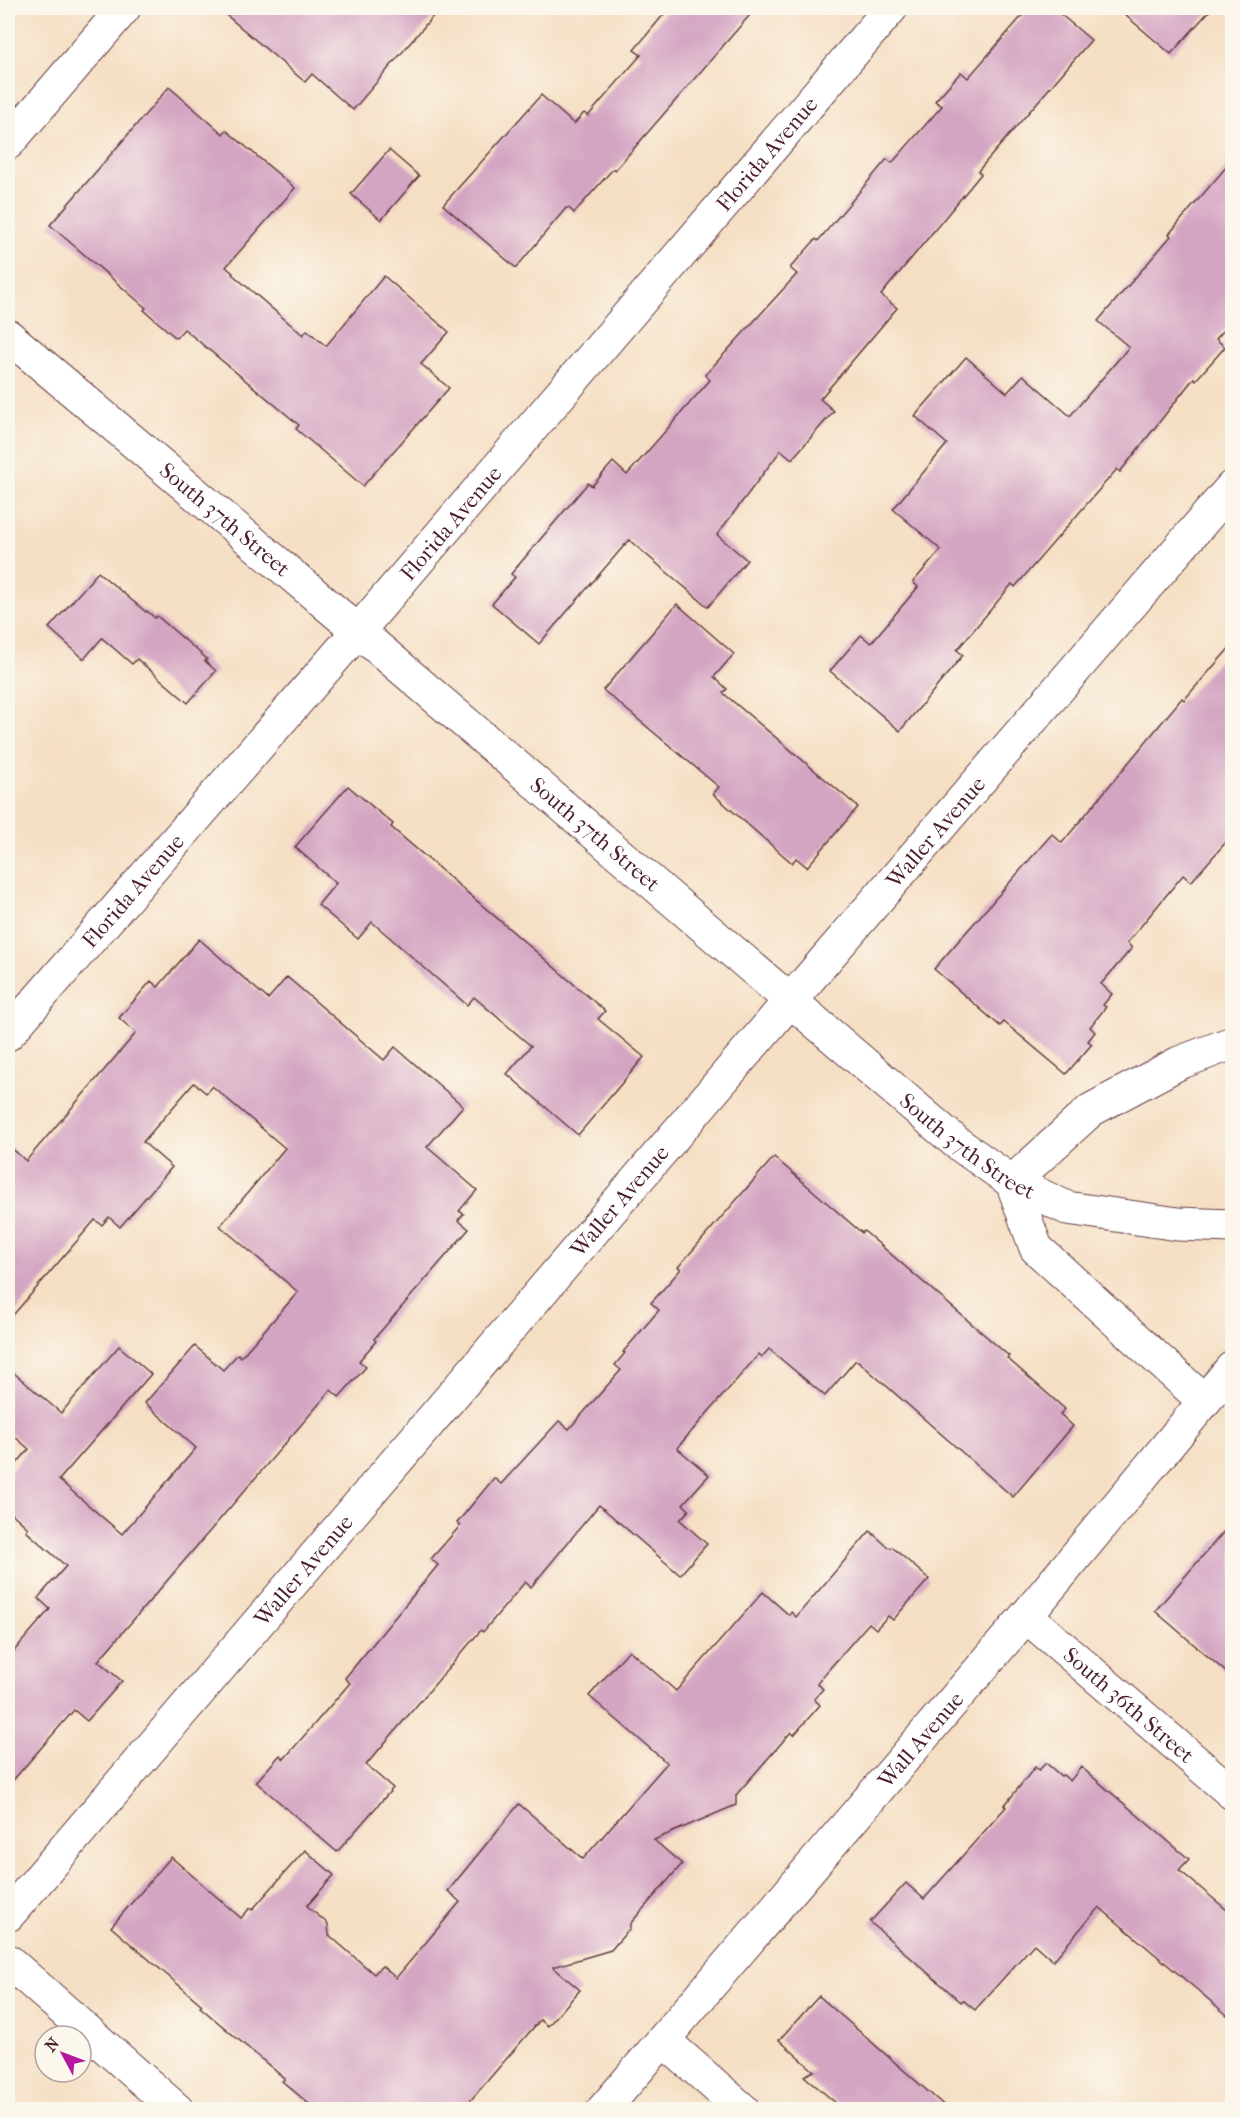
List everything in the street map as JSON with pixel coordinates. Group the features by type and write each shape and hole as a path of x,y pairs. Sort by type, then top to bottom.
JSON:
{"street":[{"path":"8,143 124,8"},
{"name":"Florida Avenue","path":"8,1034 358,631 891,8"},
{"name":"South 37th Street","path":"8,336 358,631 789,1002 957,1143 1012,1182 1067,1208 1178,1224 1233,1226"},
{"name":"Waller Avenue","path":"8,1915 1233,487"},
{"path":"1204,1401 1036,1248 1012,1182 1091,1110 1179,1063 1233,1043"},
{"name":"Wall Avenue","path":"603,2109 1026,1616 1233,1368"},
{"name":"South 36th Street","path":"1026,1616 1233,1793"},
{"path":"8,1961 177,2109"},
{"path":"663,2040 743,2109"}],"building":[{"path":"218,8 440,8 353,110 312,74 305,82"},
{"path":"669,8 756,8 615,170 613,169 574,213 566,208 516,268 443,205 541,95 574,124 584,113 588,116 641,55 634,50"},
{"path":"1029,8 1053,8 1091,40 978,171 981,174 881,295 897,308 820,399 834,411 792,459 781,450 717,535 747,560 708,607 629,540 539,644 492,604 515,577 511,574 588,483 592,486 613,462 627,475 710,380 705,375 797,274 790,268 816,239 818,241 887,159 892,163 942,106 935,101 961,72 968,78"},
{"path":"1117,8 1212,8 1171,54"},
{"path":"169,87 223,134 226,130 295,188 226,267 232,274 303,335 307,330 326,346 384,276 449,332 421,364 449,388 363,486 296,429 299,425 184,329 176,338 144,310 146,308 50,225"},
{"path":"389,150 419,176 381,220 351,194"},
{"path":"1233,159 1233,320 1216,339 1225,347 1196,380 1194,378 1120,472 1117,469 1015,587 1012,584 957,650 963,655 900,731 830,671 861,635 871,643 918,587 913,582 941,550 893,509 947,444 915,416 966,357 1007,393 1023,375 1070,416 1129,347 1098,321"},
{"path":"98,572 146,612 155,618 157,616 207,659 205,661 216,671 188,703 137,659 132,664 102,638 84,659 49,628"},
{"path":"677,604 734,654 714,677 727,689 723,693 858,807 807,867 796,858 792,863 713,794 719,787 603,690"},
{"path":"1233,644 1233,834 1191,882 1183,875 1127,943 1132,948 1101,984 1112,994 1103,1005 1106,1007 1090,1027 1095,1032 1088,1041 1092,1044 1066,1074 1004,1022 1000,1026 934,969 1052,834 1062,843 1182,698 1184,700"},
{"path":"348,786 393,824 391,827 605,1011 598,1019 644,1057 578,1135 507,1074 531,1046 474,997 467,1005 372,922 358,939 318,905 336,883 295,847"},
{"path":"199,939 268,999 287,977 384,1060 395,1047 463,1106 427,1147 477,1190 459,1211 464,1214 458,1220 469,1229 374,1339 376,1341 359,1361 366,1367 339,1397 331,1390 98,1661 122,1681 87,1721 74,1710 8,1786 8,1658 50,1609 38,1598 66,1566 26,1531 28,1528 8,1510 8,1474 29,1449 8,1431 8,1368 61,1413 119,1346 151,1374 59,1480 122,1534 196,1448 145,1403 195,1346 223,1370 238,1354 241,1357 298,1292 220,1226 285,1148 212,1086 206,1093 194,1083 143,1142 172,1167 120,1227 109,1217 102,1225 95,1220 8,1321 8,1145 26,1161 136,1033 119,1018 151,981 158,987"},
{"path":"774,1157 1009,1356 1007,1358 1065,1409 1060,1414 1073,1426 1013,1497 858,1361 855,1361 825,1396 769,1349 762,1357 759,1354 677,1448 709,1475 683,1504 689,1510 680,1520 707,1544 680,1575 599,1505 531,1587 525,1582 483,1632 481,1630 366,1765 393,1788 337,1852 256,1782 280,1755 284,1759 350,1683 345,1678 438,1565 431,1559 460,1526 457,1523 494,1478 501,1484 559,1421 569,1429 621,1370 615,1365 625,1353 623,1352 659,1310 651,1303 681,1269 678,1267"},
{"path":"1233,1521 1233,1678 1155,1611"},
{"path":"870,1531 929,1579 893,1620 888,1616 876,1629 869,1623 817,1683 823,1689 814,1699 820,1705 794,1735 791,1732 736,1795 736,1805 654,1840 682,1864 630,1924 630,1928 611,1950 553,1967 580,1990 548,2026 540,2020 463,2109 315,2109 282,2081 285,2079 111,1927 171,1857 241,1918 250,1908 252,1910 305,1850 334,1875 307,1906 328,1924 329,1935 374,1974 382,1966 396,1978 460,1902 448,1891 519,1804 583,1859 667,1763 589,1696 629,1650 676,1691 763,1592 789,1615 791,1612 796,1617"},
{"path":"1046,1763 1070,1781 1081,1767 1189,1859 1179,1870 1233,1915 1233,2020 1099,1907 1053,1961 1034,1944 975,2010 963,2000 961,2002 870,1922 906,1883 924,1899 1006,1807 1004,1806 1035,1767 1039,1770"},
{"path":"819,1996 948,2109 843,2109 804,2076 814,2071 779,2040"}]}
